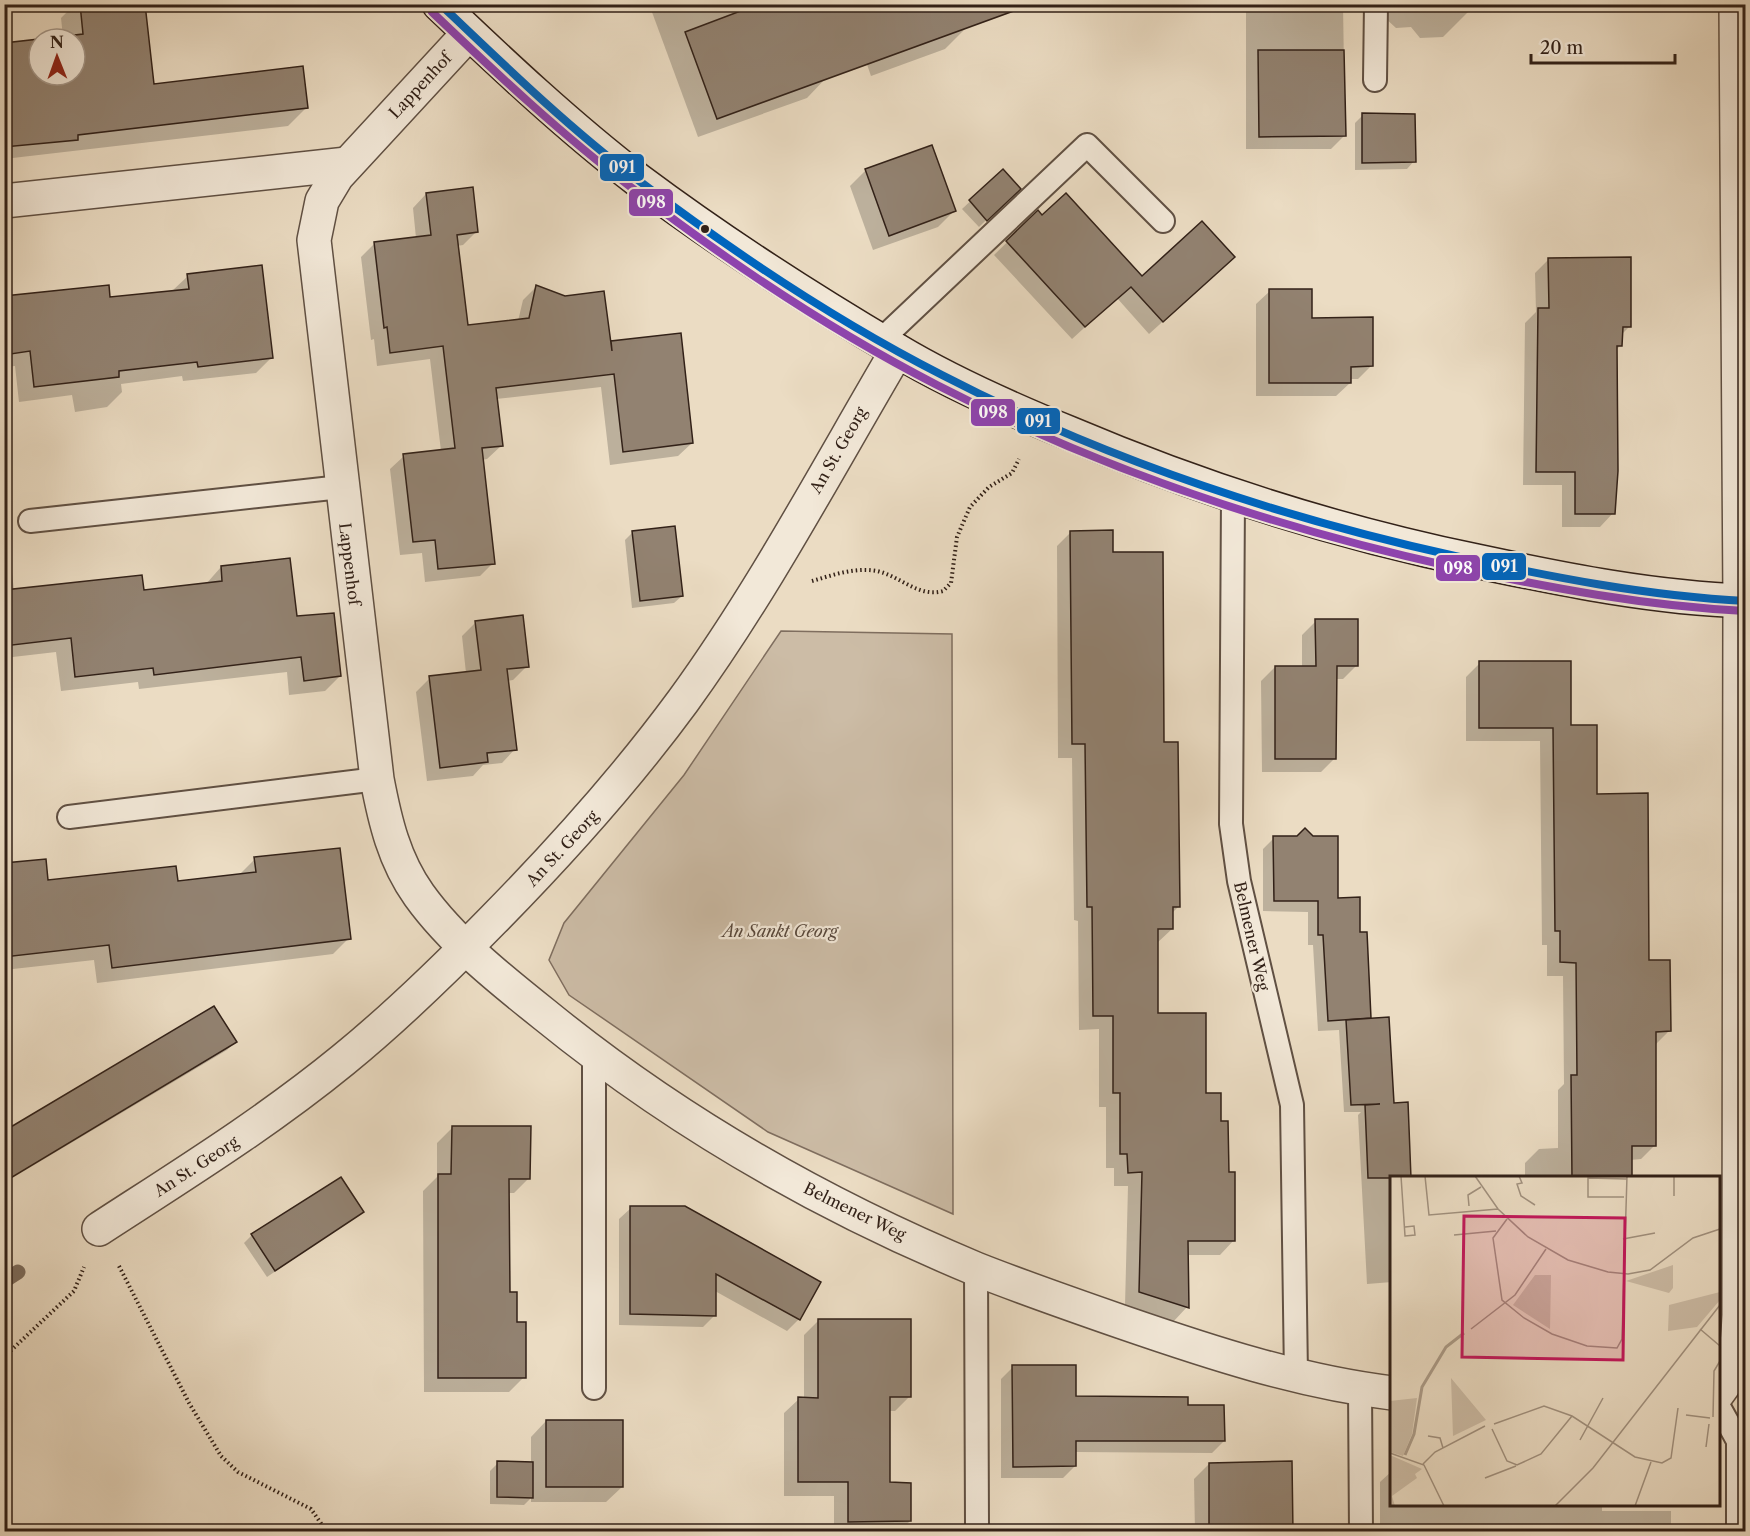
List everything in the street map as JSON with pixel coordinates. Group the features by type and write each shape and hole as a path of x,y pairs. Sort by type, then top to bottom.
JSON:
{"street":[{"path":"439,4 570,124 637,179 786,282 889,346 962,385 1039,421 1233,496 1350,532 1417,549 1594,585 1681,597 1743,601"},
{"path":"1720,1391 1730,1374 1738,1341 1743,1192 1741,219 1736,4"},
{"name":"Lappenhof","path":"467,946 426,904 404,869 387,827 377,780 341,487 314,240 322,201 347,164 469,33"},
{"path":"4,201 347,164"},
{"name":"An St. Georg","path":"99,1229 247,1133 314,1083 384,1026 467,946 564,847 626,776 684,699 752,597 889,346"},
{"name":"Belmener Weg","path":"467,946 521,996 666,1105 744,1153 847,1208 976,1269 1140,1328 1296,1375 1376,1391"}],"lane":[{"path":"1375,80 1376,4"},
{"path":"889,346 1088,145 1163,221"},
{"path":"30,521 341,487"},
{"name":"Belmener Weg","path":"1233,496 1231,824 1239,881 1292,1105 1296,1375"},
{"path":"69,817 377,780"},
{"path":"594,1053 594,1388"},
{"path":"976,1269 977,1525"},
{"name":"Belmener Weg","path":"1361,1532 1376,1391"},
{"path":"1720,1407 1742,1441 1738,1532"}],"path":[{"path":"752,597 842,573 862,570 889,575 924,592 943,591 951,583 957,537 970,507 989,487 1012,473 1039,421"},
{"path":"4,1357 74,1291 99,1229"},
{"path":"99,1229 189,1403 220,1456 238,1472 312,1509 327,1532"}],"green space":[{"name":"An Sankt Georg","path":"781,631 952,634 953,1214 768,1132 569,995 549,960 564,923 684,775"}],"building":[{"path":"80,4 145,4 154,84 303,66 308,108 78,135 78,140 4,147 4,43 27,40 27,87 87,87 87,27 82,27"},
{"path":"759,4 1018,4 1019,9 717,119 685,32"},
{"path":"1258,50 1344,50 1346,136 1259,137"},
{"path":"1362,113 1415,114 1416,162 1362,163"},
{"path":"932,145 956,211 889,236 865,169"},
{"path":"1003,169 1021,189 987,221 969,200"},
{"path":"473,187 478,232 457,235 468,325 529,318 536,285 565,296 604,291 612,351 611,341 681,333 693,443 623,452 614,374 496,388 503,446 482,448 495,564 438,569 435,540 413,542 403,454 455,448 443,346 390,353 387,327 384,328 374,242 431,235 426,193"},
{"path":"1066,193 1142,276 1202,221 1235,257 1163,322 1131,287 1085,327 1006,241 1038,210 1042,215"},
{"path":"1631,257 1631,327 1623,327 1622,346 1617,346 1618,471 1615,514 1575,514 1575,472 1536,472 1538,308 1549,308 1548,258"},
{"path":"262,265 273,358 198,367 197,362 119,371 119,377 34,387 30,351 4,355 4,296 109,285 110,297 189,289 187,274"},
{"path":"1269,289 1312,289 1312,318 1373,317 1373,366 1351,367 1351,383 1269,383"},
{"path":"675,526 683,596 640,601 632,531"},
{"path":"1113,530 1113,552 1163,552 1164,742 1178,742 1180,907 1173,907 1173,929 1158,929 1158,1013 1206,1013 1206,1093 1221,1093 1221,1121 1228,1121 1229,1172 1235,1172 1235,1241 1188,1241 1189,1308 1139,1292 1142,1172 1128,1173 1127,1154 1120,1154 1120,1093 1113,1093 1113,1016 1093,1016 1092,907 1087,907 1085,744 1072,744 1070,531"},
{"path":"290,558 297,616 334,613 341,676 304,681 301,657 154,675 153,668 75,677 71,638 4,646 4,590 142,575 144,590 222,581 221,566"},
{"path":"523,615 529,667 507,669 517,750 487,753 488,762 440,768 429,676 481,670 475,621"},
{"path":"1315,619 1358,619 1358,666 1337,666 1336,759 1275,759 1275,666 1316,666"},
{"path":"1479,661 1571,661 1571,725 1597,725 1597,794 1648,793 1649,960 1670,960 1671,1031 1656,1032 1656,1146 1632,1146 1632,1176 1572,1176 1571,1075 1577,1075 1576,963 1560,962 1560,931 1555,931 1553,728 1479,728"},
{"path":"1305,828 1313,836 1338,836 1338,898 1360,897 1360,932 1367,932 1371,1018 1328,1021 1323,935 1318,935 1318,901 1274,901 1273,836 1297,836"},
{"path":"340,848 351,939 112,968 109,945 4,957 4,863 46,859 48,880 176,866 178,881 256,872 254,857"},
{"path":"214,1006 237,1042 4,1182 4,1131"},
{"path":"1389,1017 1394,1103 1408,1102 1411,1176 1368,1178 1365,1105 1380,1104 1351,1105 1346,1020"},
{"path":"452,1126 531,1126 530,1179 509,1179 510,1292 517,1292 517,1322 526,1322 526,1378 438,1378 438,1174 451,1174"},
{"path":"341,1177 364,1212 275,1271 251,1234"},
{"path":"630,1206 685,1206 821,1282 800,1320 716,1274 716,1316 630,1314"},
{"path":"818,1319 911,1319 911,1397 890,1397 890,1482 911,1483 911,1521 848,1522 848,1482 798,1482 798,1397 818,1398"},
{"path":"1012,1365 1076,1365 1076,1396 1188,1397 1188,1405 1224,1405 1225,1441 1076,1441 1076,1466 1013,1467"},
{"path":"546,1420 623,1420 623,1487 546,1487"},
{"path":"497,1461 533,1462 533,1498 497,1497"},
{"path":"1292,1461 1293,1532 1209,1532 1209,1463"}],"waterway":[{"path":"4,1281 18,1272"}],"transit line":[{"name":"091","path":"440,4 587,139 638,180 711,233 824,309 863,332 1003,405 1065,433 1192,482 1323,523 1455,556 1563,578 1672,595 1746,601"},
{"name":"098","path":"432,12 554,125 632,188 705,242 819,318 897,364 998,415 1124,469 1189,493 1320,534 1453,567 1562,589 1671,605 1745,611"}]}
